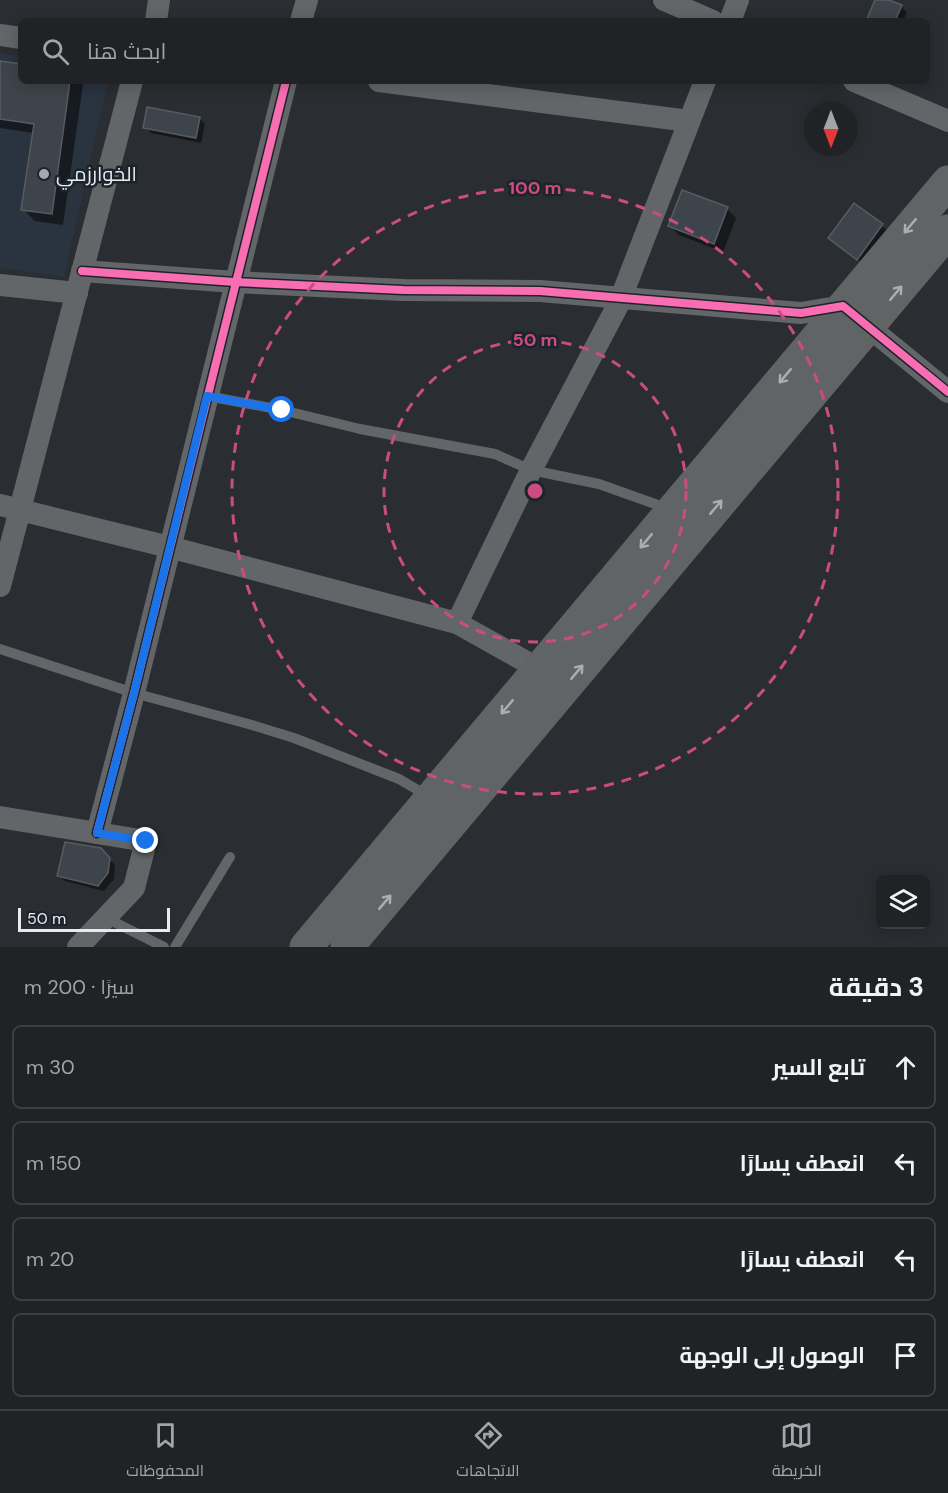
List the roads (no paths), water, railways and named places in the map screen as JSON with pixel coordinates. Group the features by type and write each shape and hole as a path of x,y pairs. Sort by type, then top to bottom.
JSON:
{"main road":[{"path":"347,947 856,316 948,182"},
{"path":"306,947 673,510 856,316 948,231"}],"street":[{"path":"156,18 159,0"},
{"path":"302,18 307,0"},
{"path":"664,0 706,18"},
{"path":"731,18 738,0"},
{"path":"0,35 18,38"},
{"path":"0,586 10,507 77,293 131,84"},
{"path":"97,833 285,84"},
{"path":"401,84 689,121"},
{"path":"457,623 531,470 621,298 704,84"},
{"path":"861,84 948,121"},
{"path":"82,271 235,282 403,290 540,291 856,316 948,392"},
{"path":"0,285 77,293"},
{"path":"10,507 457,623 539,669"},
{"path":"0,817 146,841 134,888 78,947"}],"lane":[{"path":"207,396 282,410 360,429 495,454 531,470 599,484 673,510"},
{"path":"0,648 134,693 252,724 294,738 399,779 431,798"},
{"path":"175,947 230,856"},
{"path":"106,918 164,947"}],"place":[{"name":"الخوارزمي","path":"44,174"}]}
